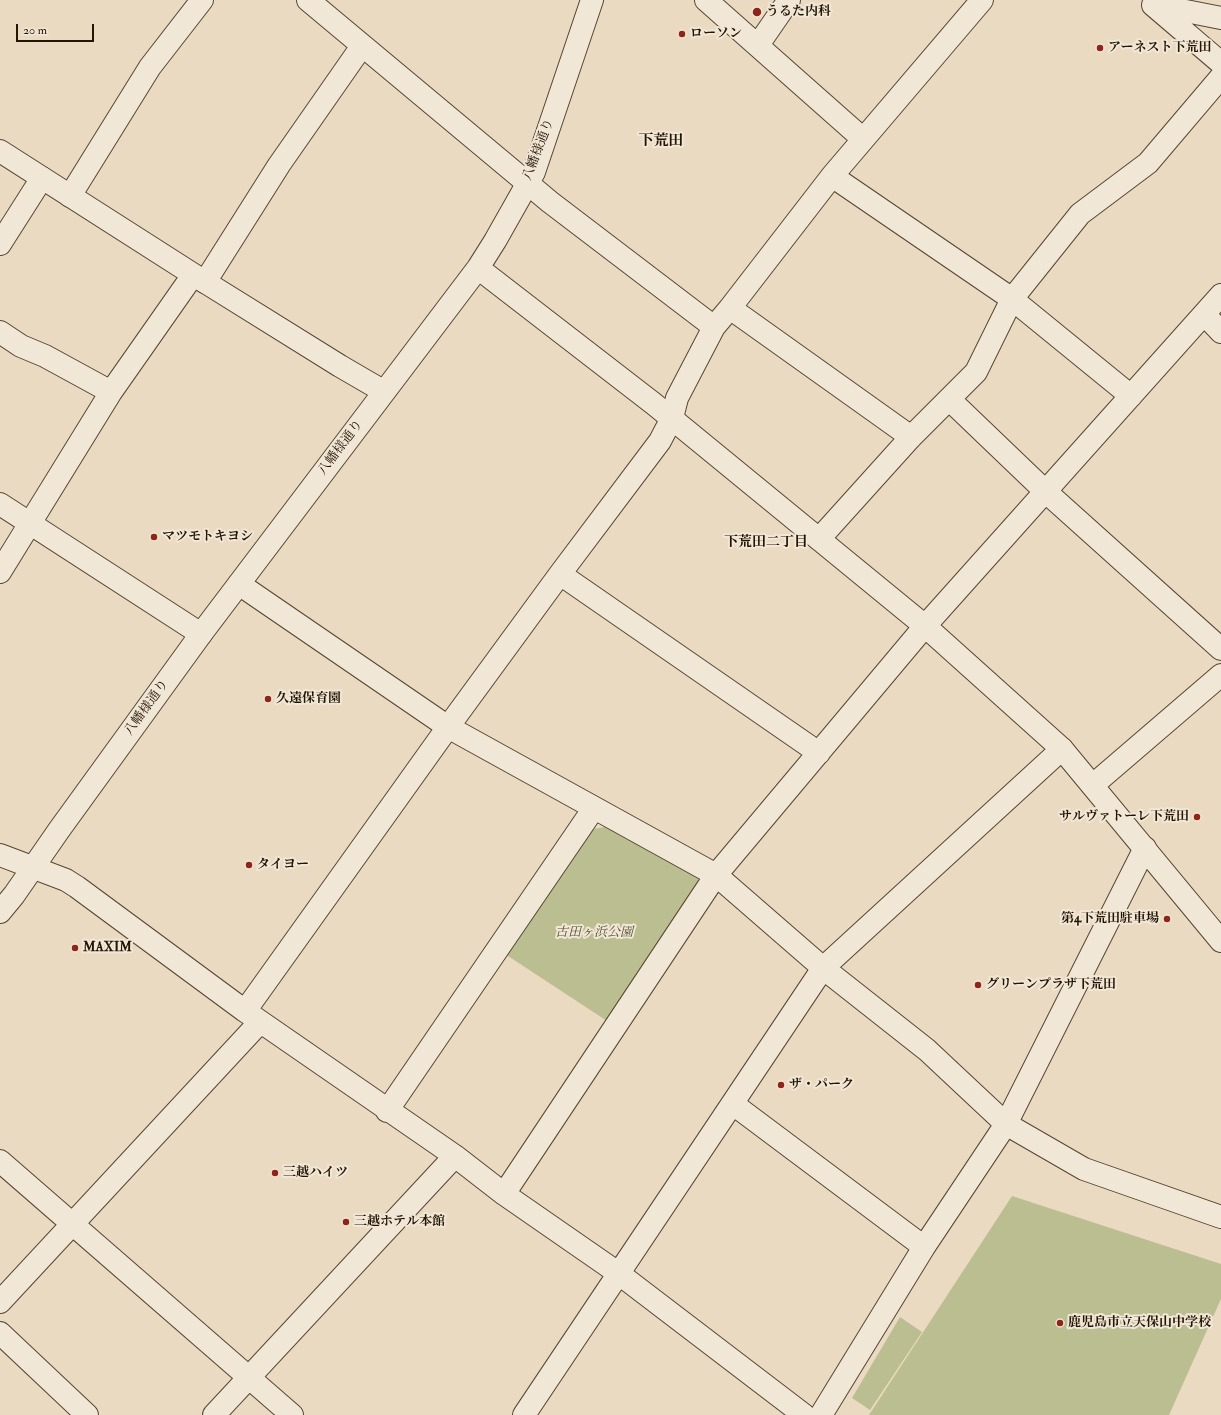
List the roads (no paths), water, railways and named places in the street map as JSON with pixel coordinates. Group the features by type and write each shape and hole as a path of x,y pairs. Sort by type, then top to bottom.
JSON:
{"street":[{"path":"70,196 150,67 202,0"},
{"path":"308,0 527,184 714,327"},
{"name":"八幡様通り","path":"0,912 14,895 201,634 478,268 534,172 592,0"},
{"path":"706,0 863,139"},
{"path":"758,45 789,0"},
{"path":"0,1302 72,1224 253,1017 448,727 660,441 672,418 677,398 714,327 832,176 982,0"},
{"path":"1149,2 1221,18"},
{"path":"1149,2 1221,63"},
{"path":"0,572 111,392 199,278 362,46"},
{"path":"819,539 911,438 976,372 1012,299 1080,214 1148,163 1221,77"},
{"path":"0,151 199,278 340,366 384,391"},
{"path":"832,176 1012,299 1131,396"},
{"path":"0,244 42,178"},
{"path":"478,268 672,418 925,626 1062,749 1221,941"},
{"path":"504,1194 716,875 925,626 1221,295"},
{"path":"730,308 911,438"},
{"path":"1204,314 1221,332"},
{"path":"0,332 21,346 45,356 111,392"},
{"path":"949,400 1045,491 1221,649"},
{"path":"0,504 201,634"},
{"path":"560,574 819,753"},
{"path":"239,584 448,727 716,875 823,968 927,1050 1006,1124 1084,1169 1221,1217"},
{"path":"1093,785 1221,675"},
{"path":"524,1415 823,968 1062,749"},
{"path":"387,1111 594,808"},
{"path":"821,1415 924,1247 1006,1124 1145,848"},
{"path":"0,855 66,880 77,887 253,1017 387,1111 455,1156 504,1194 618,1273 804,1415"},
{"path":"733,1104 924,1247"},
{"path":"214,1415 455,1156"},
{"path":"0,1161 292,1415"},
{"path":"0,1333 87,1415"}],"place":[{"name":"うるた内科","path":"757,12"},
{"name":"ローソン","path":"682,34"},
{"name":"アーネスト下荒田","path":"1100,48"},
{"name":"マツモトキヨシ","path":"154,537"},
{"name":"久遠保育園","path":"268,699"},
{"name":"サルヴァトーレ下荒田","path":"1197,817"},
{"name":"タイヨー","path":"249,865"},
{"name":"第4下荒田駐車場","path":"1167,919"},
{"name":"MAXIM","path":"75,948"},
{"name":"グリーンプラザ下荒田","path":"978,985"},
{"name":"ザ・パーク","path":"781,1085"},
{"name":"三越ハイツ","path":"275,1173"},
{"name":"三越ホテル本館","path":"346,1222"},
{"name":"鹿児島市立天保山中学校","path":"1060,1323"}],"district":[{"name":"下荒田","path":"661,142"},
{"name":"下荒田二丁目","path":"766,543"}],"park label":[{"name":"古田ヶ浜公園","path":"594,933"}]}
